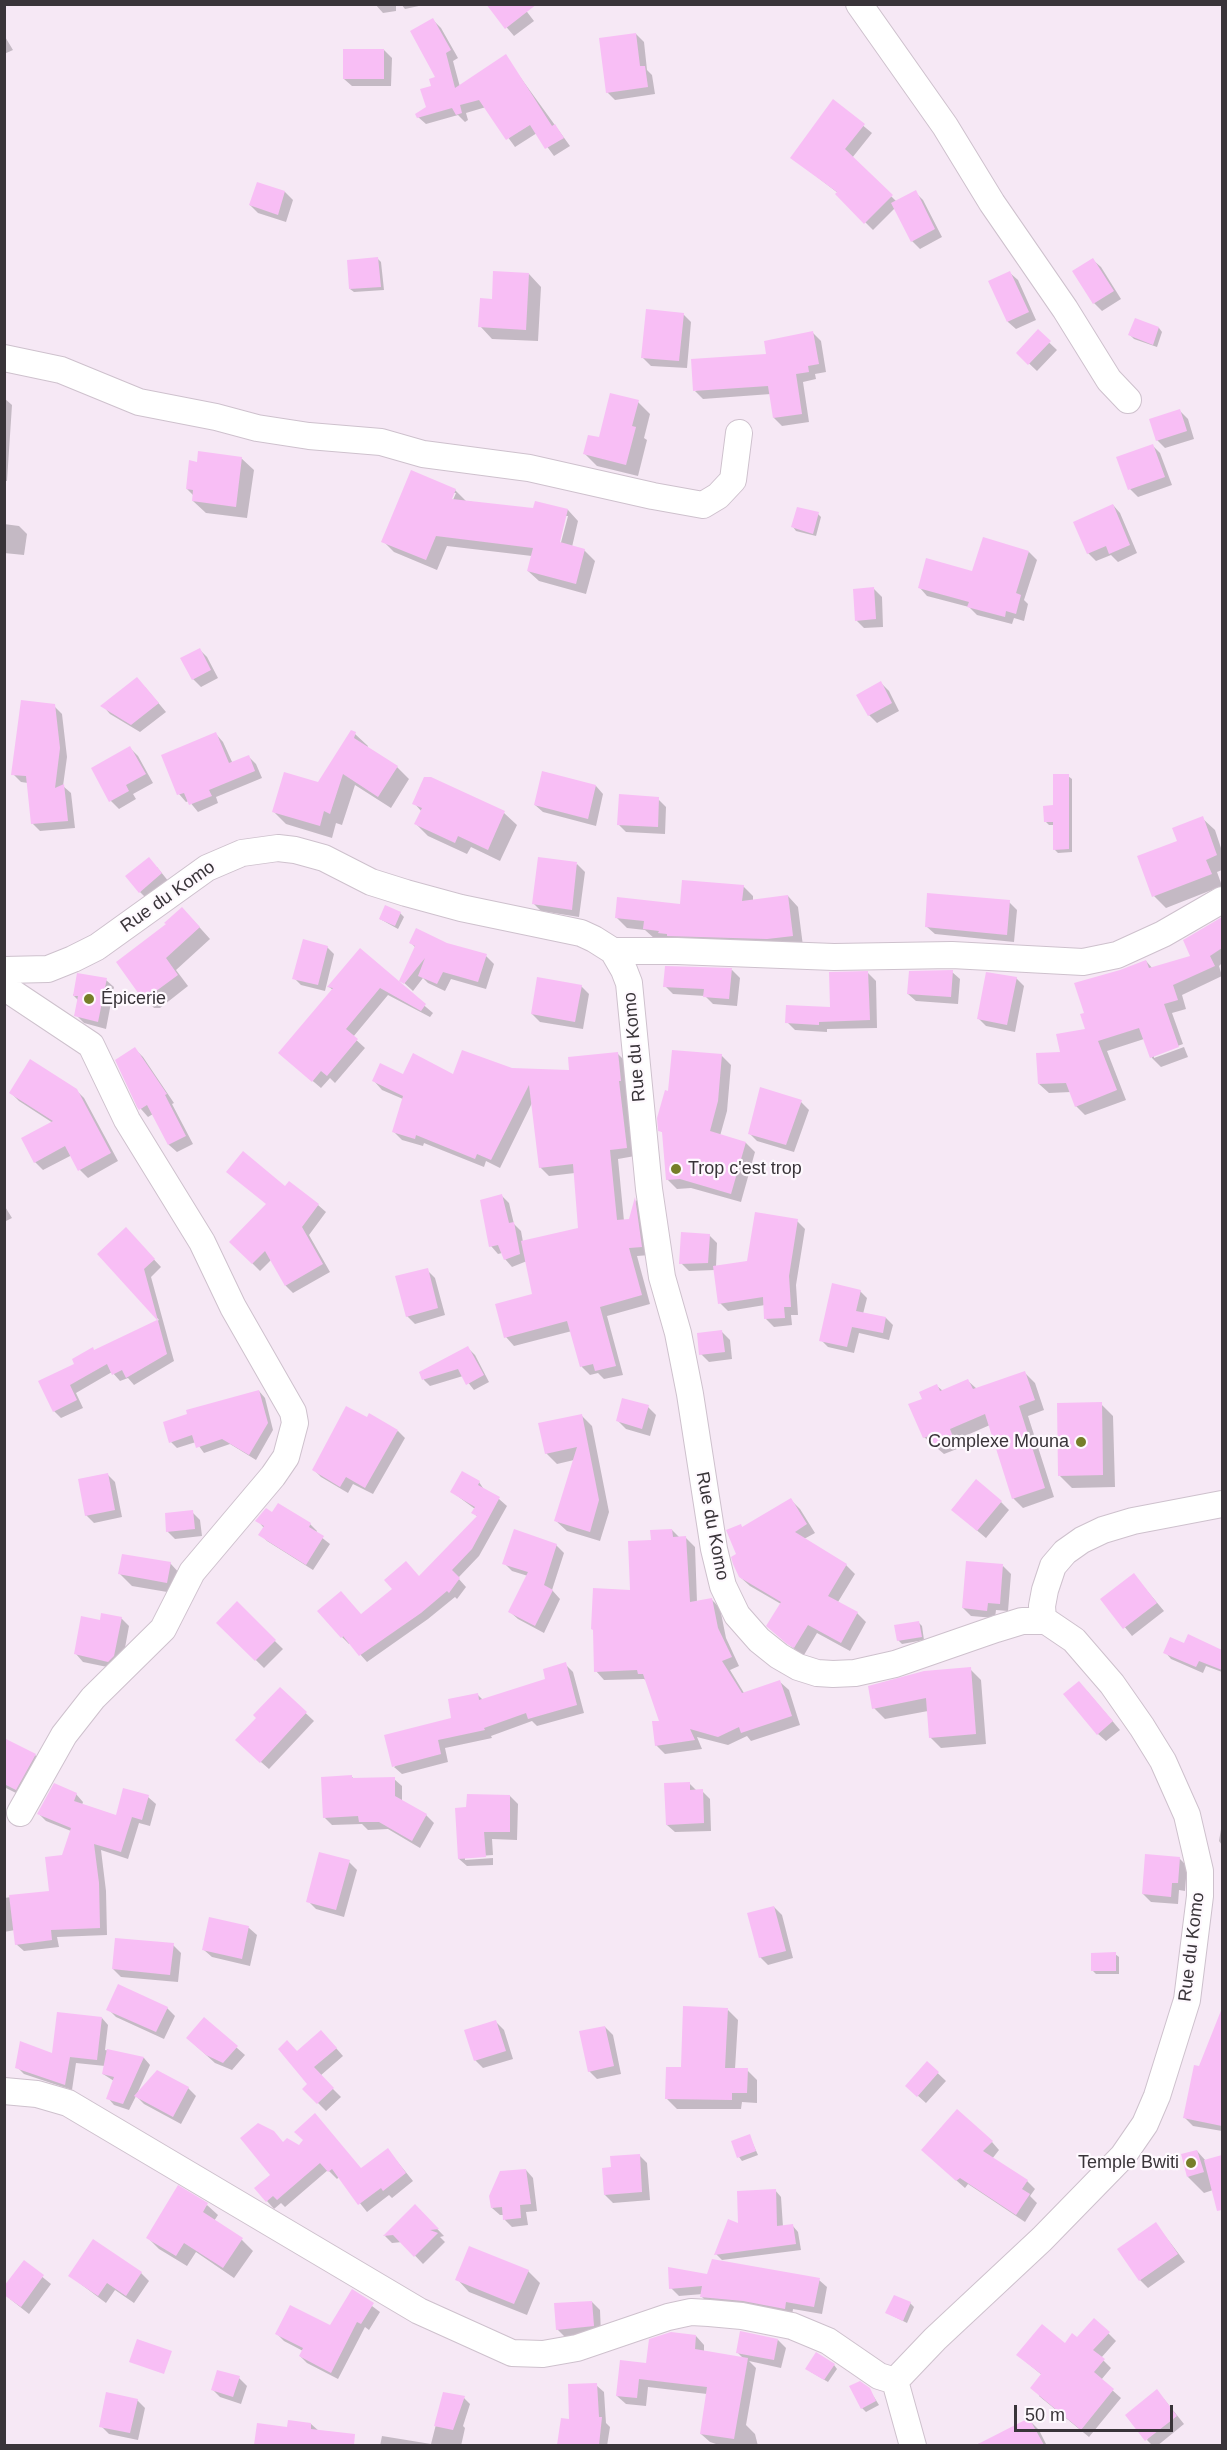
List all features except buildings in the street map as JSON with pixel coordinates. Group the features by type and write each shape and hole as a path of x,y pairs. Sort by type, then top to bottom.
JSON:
{"street":[{"path":"859,4 945,126 992,203 1065,309 1109,380 1128,400"},
{"path":"4,358 61,370 139,402 216,417 257,428 309,436 381,442 423,454 529,468 703,505 718,496 733,480 739,433"},
{"name":"Rue du Komo","path":"4,970 48,969 73,959 105,941 207,868 242,853 278,848 324,858 371,882 406,894 581,933 613,951 629,982 649,1189 662,1276 678,1333 690,1394 714,1549 723,1586 737,1615 759,1641 779,1656 798,1667 817,1673 833,1674 855,1673 894,1664 1022,1621 1042,1622 1043,1620 1074,1640 1112,1684 1163,1761 1187,1815 1200,1871 1200,1896 1187,2000 1178,2036 1157,2096 1144,2124 1129,2148 1042,2239 962,2312 895,2381"},
{"path":"613,951 834,957 951,956 1083,962 1117,955 1163,934 1222,900"},
{"path":"4,987 91,1045 127,1120 202,1242 233,1307 293,1412 295,1423 286,1457 273,1476 192,1572 163,1629 93,1698 64,1735 20,1813"},
{"path":"1043,1620 1042,1606 1053,1566 1065,1552 1082,1540 1102,1530 1132,1521 1222,1504"},
{"path":"4,2091 37,2094 68,2103 419,2311 512,2353 543,2354 577,2348 691,2312 742,2316 792,2326 828,2341 879,2376 895,2381 913,2445"}],"place":[{"name":"Épicerie","path":"89,999"},
{"name":"Trop c'est trop","path":"676,1169"},
{"name":"Complexe Mouna","path":"1081,1442"},
{"name":"Temple Bwiti","path":"1191,2163"}]}
